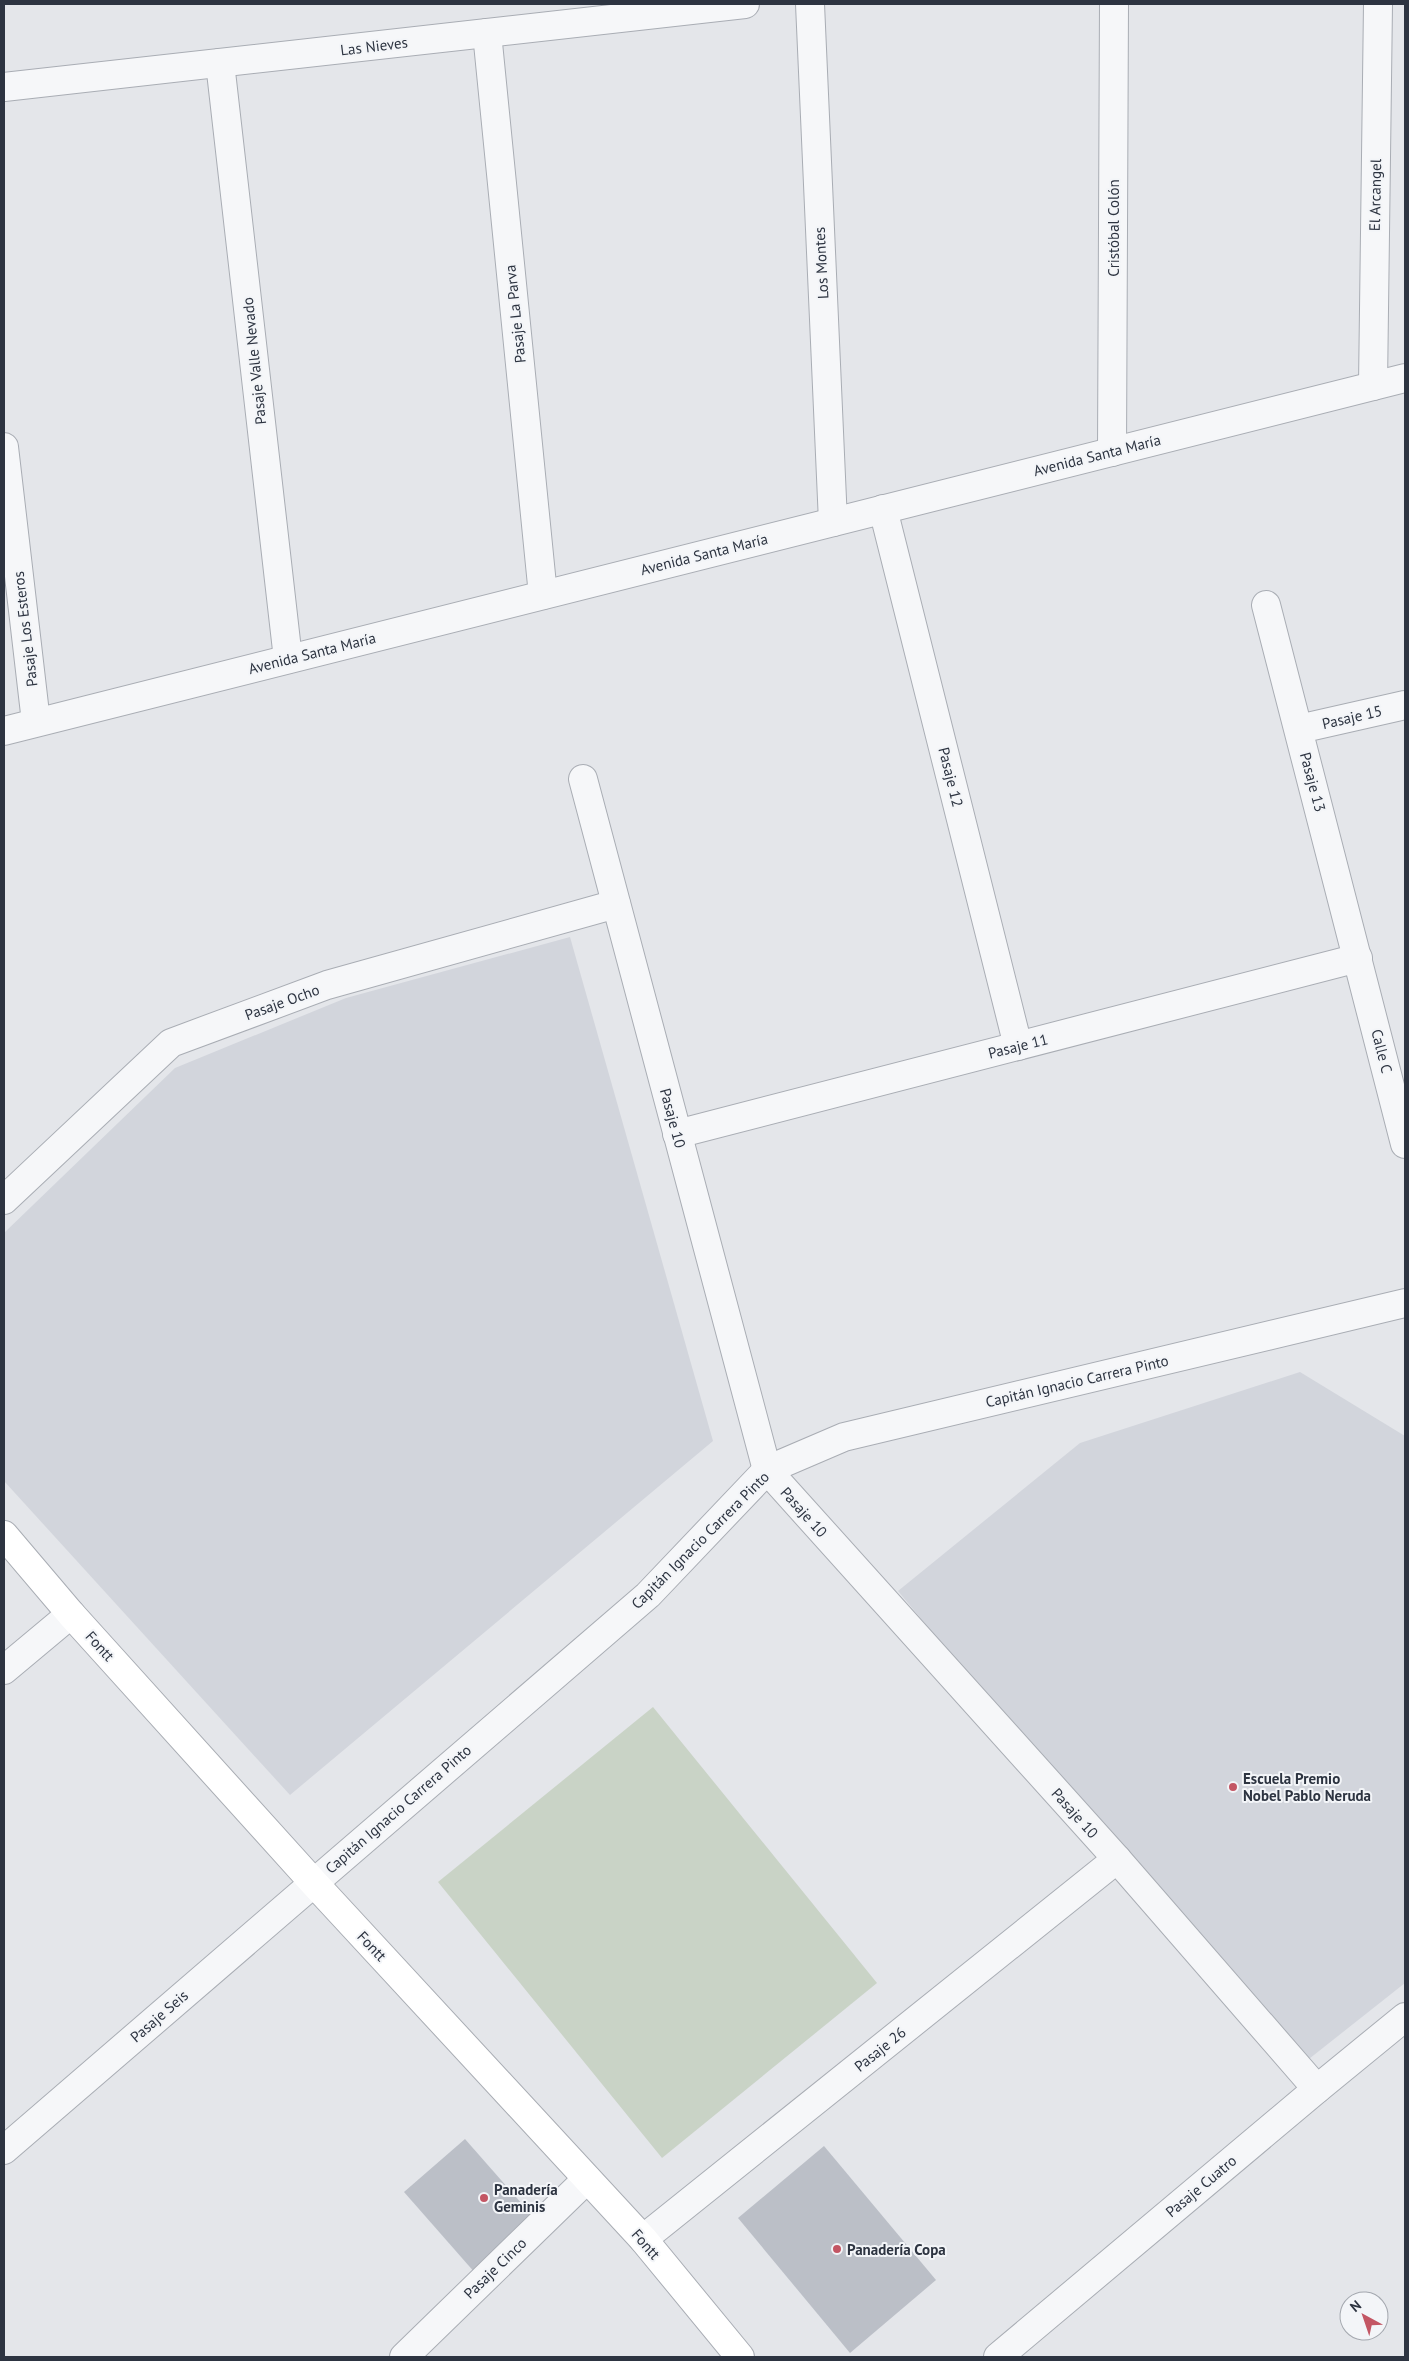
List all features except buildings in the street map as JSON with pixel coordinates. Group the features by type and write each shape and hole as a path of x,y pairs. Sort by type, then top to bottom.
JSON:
{"main road":[{"name":"Fontt","path":"4,1535 71,1614 313,1882 643,2239 740,2357"}],"street":[{"name":"Las Nieves","path":"4,87 745,4"},
{"name":"Los Montes","path":"810,4 833,522"},
{"name":"Cristóbal Colón","path":"1112,452 1114,4"},
{"name":"El Arcangel","path":"1373,386 1378,4"},
{"name":"Pasaje La Parva","path":"487,33 542,595"},
{"name":"Pasaje Valle Nevado","path":"220,63 288,659"},
{"name":"Avenida Santa María","path":"4,731 1405,378"},
{"name":"Pasaje Los Esteros","path":"4,447 36,722"},
{"name":"Pasaje 12","path":"883,509 1018,1046"},
{"name":"Pasaje 13","path":"1266,605 1358,958"},
{"name":"Pasaje 15","path":"1299,728 1405,704"},
{"name":"Pasaje 10","path":"583,779 767,1470 1118,1859 1317,2088"},
{"name":"Pasaje Ocho","path":"4,1200 171,1043 327,985 616,904"},
{"name":"Pasaje 11","path":"677,1134 1358,958"},
{"name":"Calle C","path":"1358,958 1405,1144"},
{"name":"Capitán Ignacio Carrera Pinto","path":"313,1882 648,1595 767,1470 844,1437 1405,1303"},
{"path":"4,1670 71,1614"},
{"name":"Pasaje 26","path":"643,2239 1118,1859"},
{"name":"Pasaje Seis","path":"4,2150 313,1882"},
{"name":"Pasaje Cuatro","path":"998,2357 1317,2088 1405,2017"},
{"name":"Pasaje Cinco","path":"404,2357 587,2179"}],"shaded area":[{"path":"570,937 713,1441 290,1795 4,1481 4,1233 175,1068 346,998"},
{"name":"Escuela Premio Nobel Pablo Neruda","path":"1300,1372 1405,1436 1405,1983 1295,2070 898,1591 1080,1443"},
{"path":"653,1707 877,1983 662,2158 438,1882"}],"place":[{"name":"Escuela Premio Nobel Pablo Neruda","path":"1233,1787"},
{"name":"Panadería Geminis","path":"484,2198"},
{"name":"Panadería Copa","path":"837,2249"}]}
